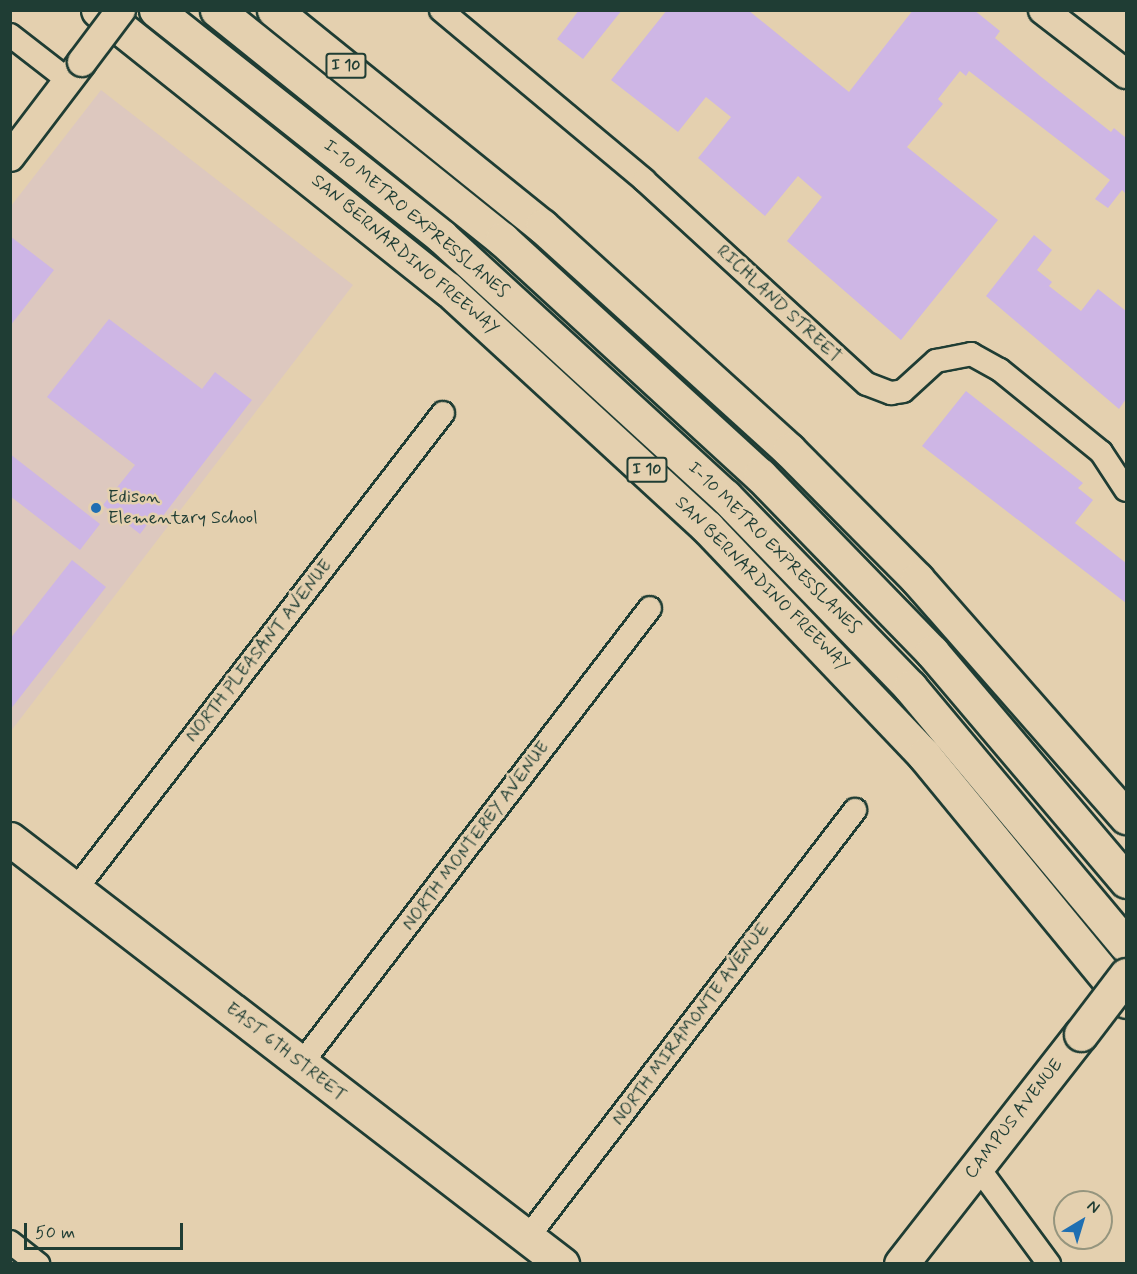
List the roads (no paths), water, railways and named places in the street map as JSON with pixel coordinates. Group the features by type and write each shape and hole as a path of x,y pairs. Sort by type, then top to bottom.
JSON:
{"main road":[{"name":"SAN BERNARDINO FREEWAY","path":"98,10 448,288 699,519 924,755 1126,1000"},
{"name":"I-10 METRO EXPRESSLANES","path":"156,10 442,237 725,496 910,687 1126,945"},
{"name":"I-10 METRO EXPRESSLANES","path":"217,10 502,239 760,475 932,652 1126,881"},
{"name":"I 10","path":"274,10 417,121 568,250 789,450 917,579 1126,817"},
{"path":"305,10 417,121"},
{"name":"EAST 6TH STREET","path":"10,839 562,1263"},
{"name":"CAMPUS AVENUE","path":"901,1263 1126,975"}],"street":[{"path":"10,157 122,10"},
{"name":"RICHLAND STREET","path":"441,10 644,180 867,384 891,393 903,391 936,361 952,355 979,357 1101,452 1126,490"},
{"path":"1043,10 1126,75"},
{"path":"10,35 75,71"},
{"name":"NORTH PLEASANT AVENUE","path":"76,889 442,413"},
{"name":"NORTH MONTEREY AVENUE","path":"302,1064 650,608"},
{"name":"NORTH MIRAMONTE AVENUE","path":"528,1237 855,810"},
{"path":"977,1166 1049,1263"},
{"path":"10,1242 38,1263"}],"place":[{"name":"Edison Elementary School","path":"96,508"}]}
